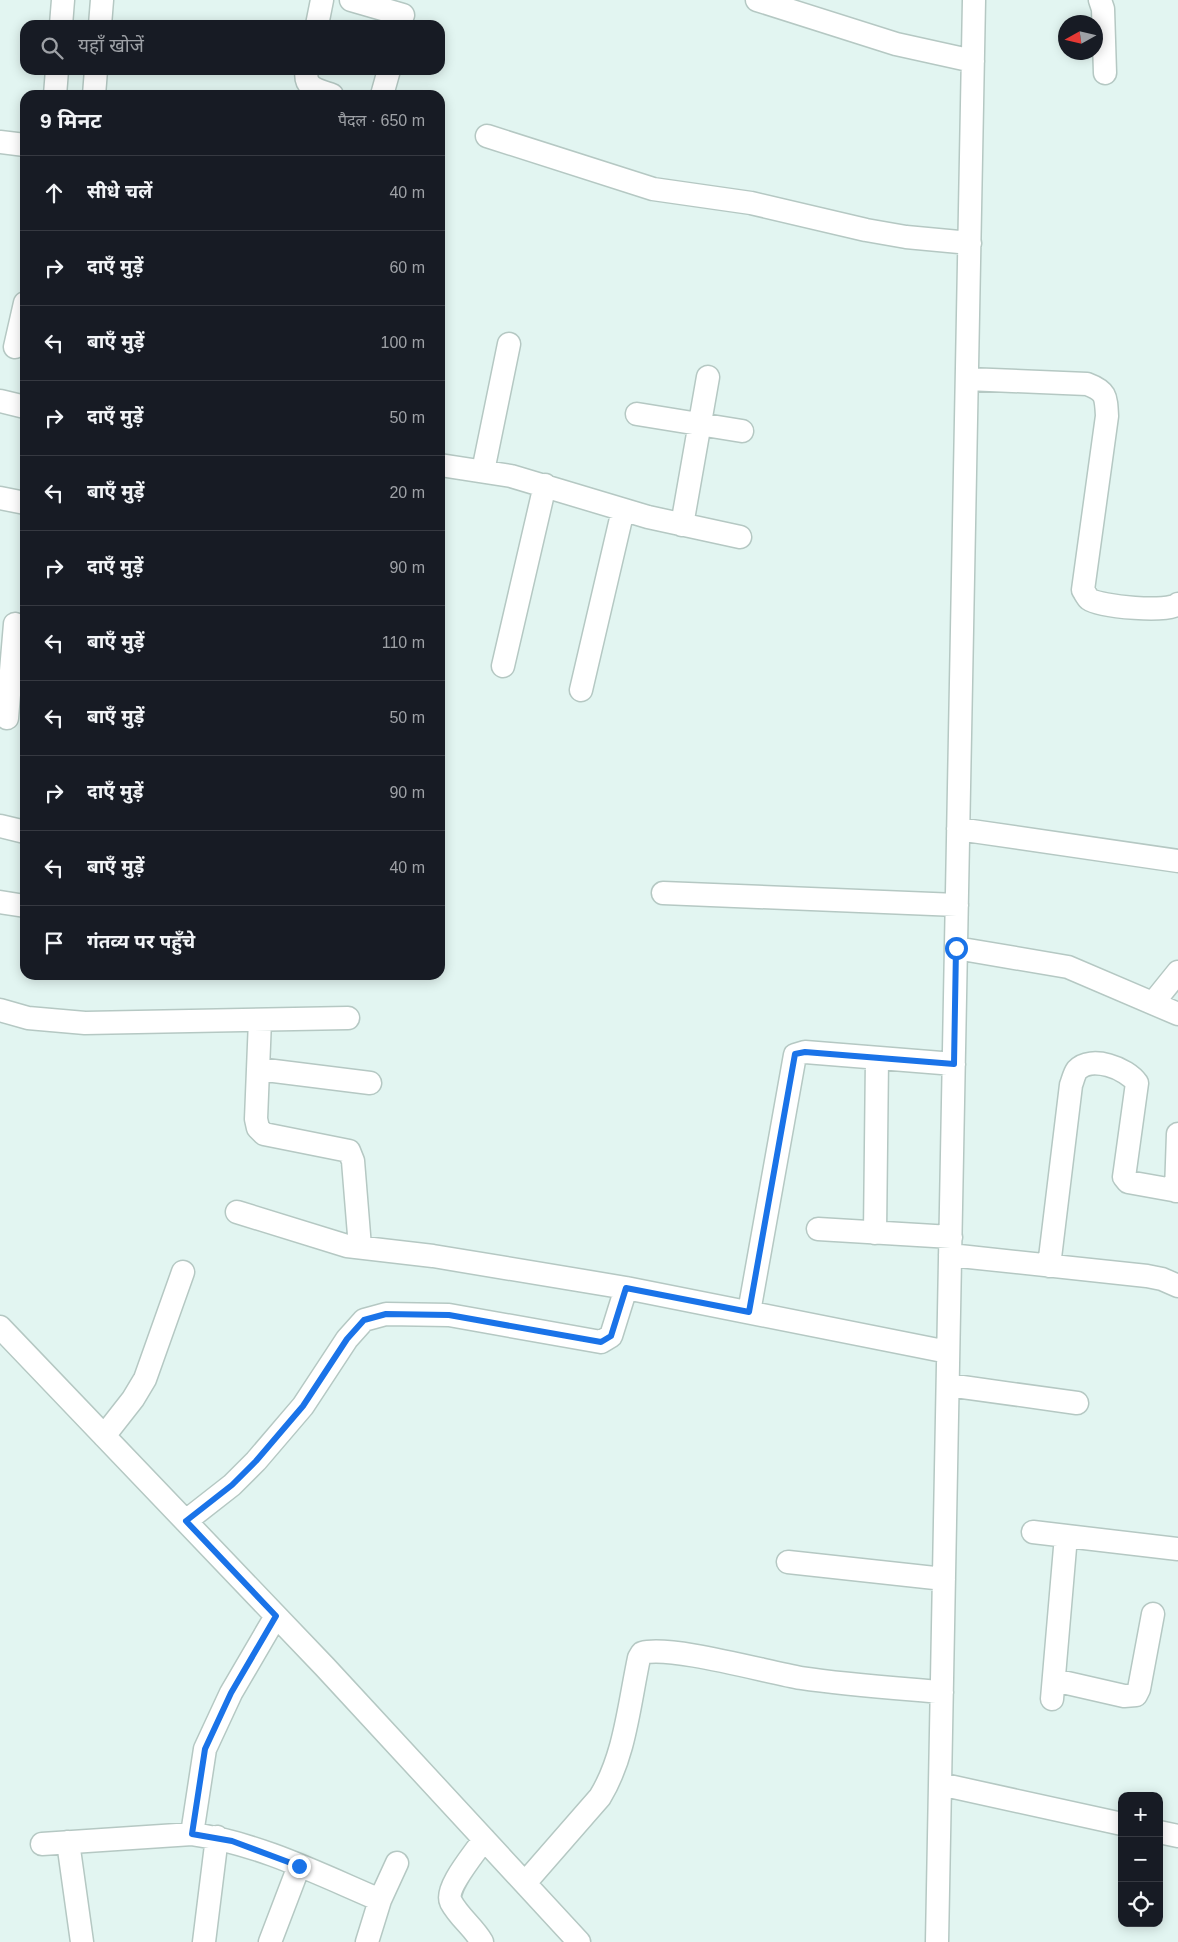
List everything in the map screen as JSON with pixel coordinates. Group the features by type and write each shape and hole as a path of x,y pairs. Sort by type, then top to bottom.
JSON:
{"street":[{"path":"61,20 63,0"},
{"path":"100,20 102,0"},
{"path":"318,20 322,0"},
{"path":"351,0 404,13"},
{"path":"757,0 896,44 973,61"},
{"path":"937,1942 974,0"},
{"path":"1100,0 1103,9 1105,73"},
{"path":"55,90 57,75"},
{"path":"94,90 96,75"},
{"path":"306,75 306,80 310,86 320,90"},
{"path":"383,90 388,75"},
{"path":"487,136 653,189 751,203 906,237 970,243"},
{"path":"0,142 20,144"},
{"path":"13,346 20,321"},
{"path":"483,472 509,344"},
{"path":"682,524 708,377"},
{"path":"967,379 1086,384 1099,388 1107,398 1107,416 1083,590 1088,599 1102,604 1162,610 1175,608 1178,604"},
{"path":"0,401 20,406"},
{"path":"637,414 742,432"},
{"path":"445,466 545,485 623,510 740,537"},
{"path":"502,666 545,485"},
{"path":"0,498 20,502"},
{"path":"582,690 623,510"},
{"path":"11,718 13,624"},
{"path":"0,826 20,831"},
{"path":"958,828 1178,861"},
{"path":"662,893 957,905"},
{"path":"0,902 20,905"},
{"path":"956,948 1057,964 1178,1014"},
{"path":"1153,1003 1178,972"},
{"path":"0,1010 28,1018 85,1023 348,1018"},
{"path":"260,1020 256,1119 260,1132 342,1148 351,1154 360,1247"},
{"path":"749,1312 793,1057 797,1053 805,1052 954,1064"},
{"path":"875,1233 877,1058"},
{"path":"1048,1266 1071,1085 1076,1071 1082,1066 1091,1064 1117,1067 1133,1077 1137,1089 1124,1176 1128,1182 1134,1185 1177,1191 1178,1134"},
{"path":"258,1069 370,1083"},
{"path":"237,1212 328,1242 434,1256 626,1288 948,1352"},
{"path":"818,1229 875,1233 1048,1266 1147,1276 1162,1279 1178,1286"},
{"path":"104,1436 133,1399 145,1379 183,1272"},
{"path":"186,1521 232,1485 256,1461 303,1406 347,1339 364,1320 386,1314 449,1315 601,1342 611,1336 626,1288"},
{"path":"0,1327 276,1616 579,1942"},
{"path":"948,1385 1077,1403"},
{"path":"1033,1532 1178,1549"},
{"path":"1066,1536 1053,1690 1124,1696 1136,1695 1139,1689 1153,1614"},
{"path":"788,1562 944,1579"},
{"path":"192,1834 205,1749 231,1693 276,1616"},
{"path":"525,1883 600,1797 609,1783 619,1757 639,1658 642,1653 649,1651 687,1655 810,1679 942,1692"},
{"path":"940,1784 1118,1823"},
{"path":"1163,1833 1178,1836"},
{"path":"42,1844 192,1834 217,1837 249,1846 380,1900"},
{"path":"204,1942 217,1837"},
{"path":"482,1942 454,1906 450,1894 454,1883 484,1839"},
{"path":"68,1842 82,1942"},
{"path":"367,1942 380,1900 398,1862"},
{"path":"270,1942 299,1866"}],"route":[{"path":"299,1866 274,1855 232,1841 192,1834 205,1749 231,1693 276,1616 186,1521 232,1485 256,1461 303,1406 356,1326 364,1320 386,1314 449,1315 601,1342 608,1340 611,1336 626,1288 749,1312 792,1060 795,1054 805,1052 954,1064 956,948"}]}
